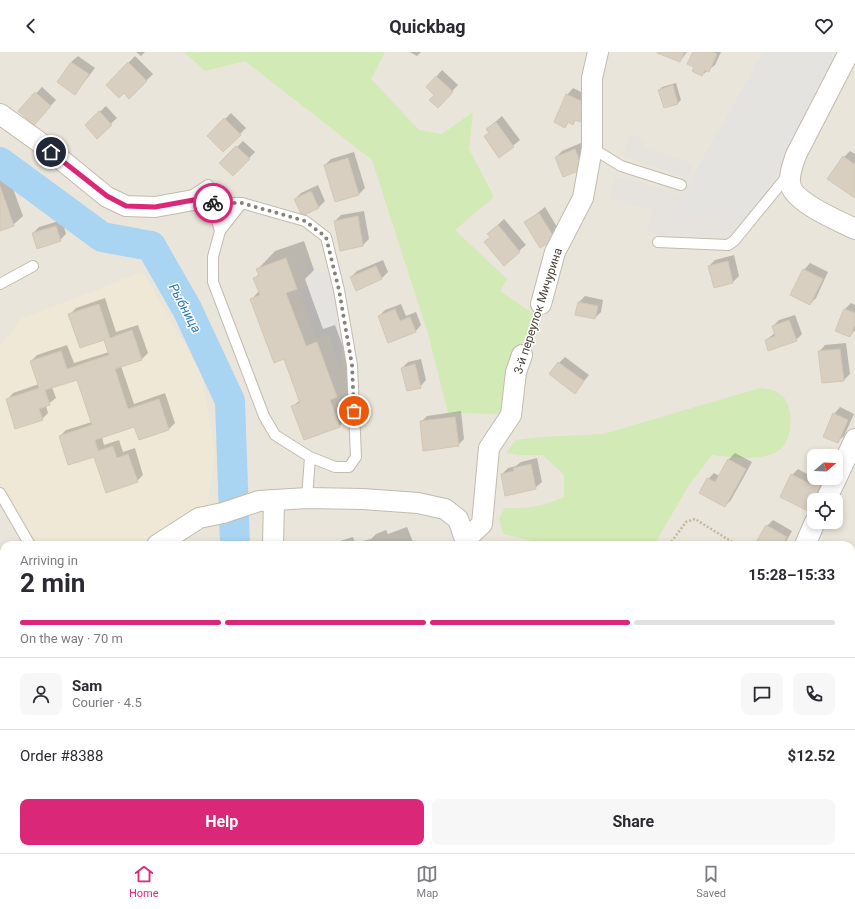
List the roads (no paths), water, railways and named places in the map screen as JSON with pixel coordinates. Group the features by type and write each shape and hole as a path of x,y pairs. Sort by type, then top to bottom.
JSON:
{"street":[{"name":"3-й переулок Мичурина","path":"541,304 555,252 583,198 592,148 592,78 598,52"},
{"path":"849,52 796,155 790,172 791,189 802,201 855,229"},
{"path":"0,114 42,144 107,196 126,206 155,207 185,200 199,199 210,194"},
{"name":"3-й переулок Мичурина","path":"467,541 482,524 489,448 511,415 516,372 522,355"},
{"path":"829,493 855,439"},
{"path":"163,541 199,518 267,500 308,498 371,499 418,503 445,509 458,519 466,541"},
{"path":"267,500 272,541"},
{"path":"806,541 812,529"}],"lane":[{"path":"592,148 621,166 681,185"},
{"path":"658,242 728,245 734,241 790,172"},
{"path":"210,194 242,203 305,221 326,237 339,290 352,365 356,457 349,467 335,467 310,457 275,435 264,416 213,282 213,257 220,231 242,203"},
{"path":"210,194 220,231"},
{"path":"0,284 33,266"},
{"path":"308,498 310,457"},
{"path":"0,493 28,541"}],"waterway":[{"name":"Рыбница","path":"0,162 102,237 151,246 187,309 230,401 235,541"}]}
